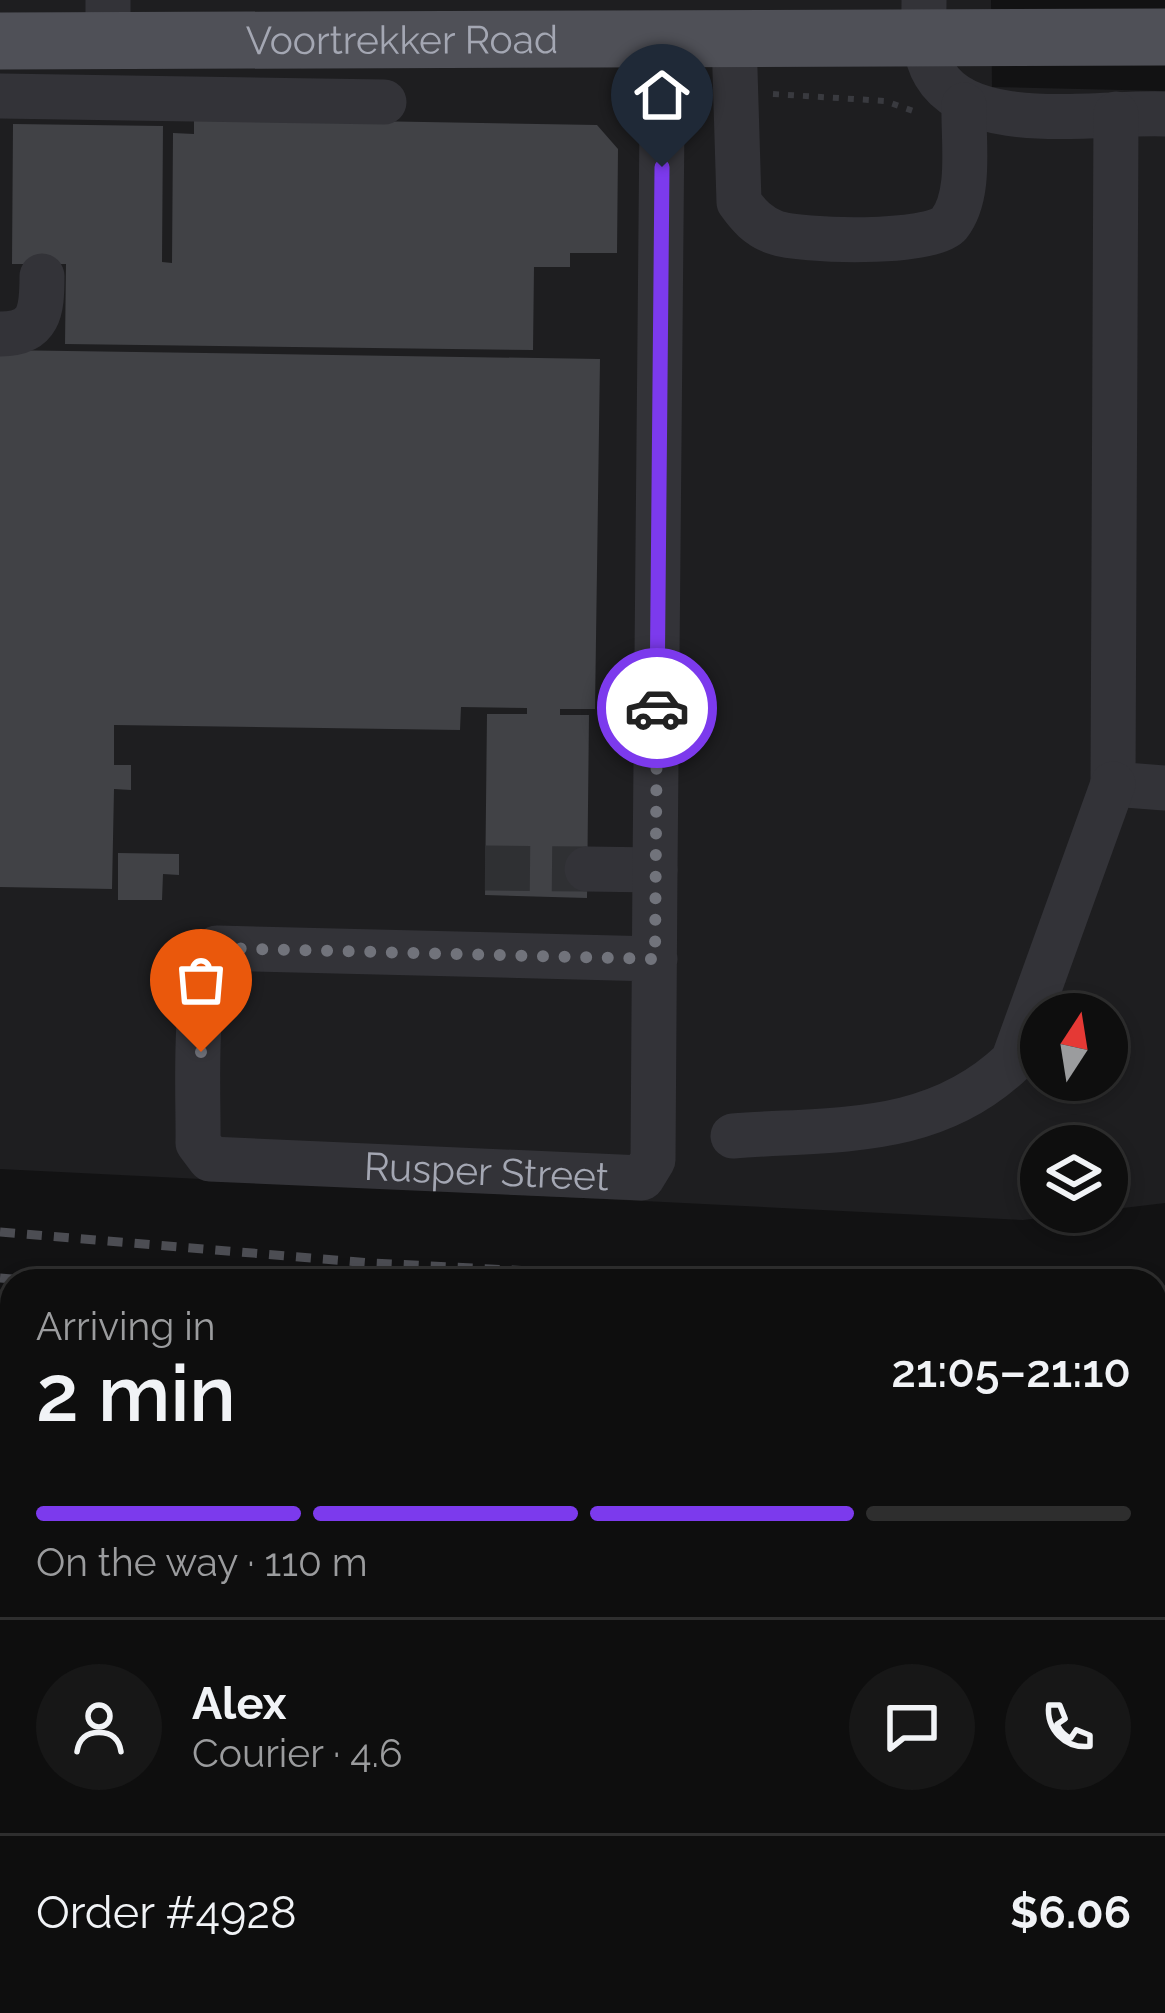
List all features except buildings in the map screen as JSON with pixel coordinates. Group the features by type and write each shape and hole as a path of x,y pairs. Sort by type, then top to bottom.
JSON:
{"main road":[{"name":"Voortrekker Road","path":"0,41 108,21 663,39 734,38 924,19 992,38 1165,37"}],"lane":[{"path":"734,38 739,202 751,219 777,234 921,240 947,228 962,199 924,19"},
{"name":"Rusper Street","path":"655,959 217,948 209,957 202,1007 198,1143 209,1159 642,1178 653,1160 655,959 655,870 663,39"},
{"path":"0,96 384,102"},
{"path":"946,111 1165,114"},
{"path":"733,1136 915,1122 989,1084 1012,1061 1019,1046 1113,784 1116,114"},
{"path":"0,334 18,334 34,325 42,307 42,276"},
{"path":"1113,784 1165,788"},
{"path":"587,869 655,870"}],"path":[{"path":"771,94 884,101 946,111"}],"shaded area":[{"path":"0,0 991,0 992,87 1165,91 1165,1203 1128,1207 1128,1125 1020,1125 1020,1220 0,1169"}],"tunnel":[{"path":"485,868 587,869"}],"railway":[{"path":"0,1232 491,1269"}],"way so far":[{"path":"201,1052 209,957 217,948 655,959 657,708"}],"route":[{"path":"657,708 662,167"}]}
